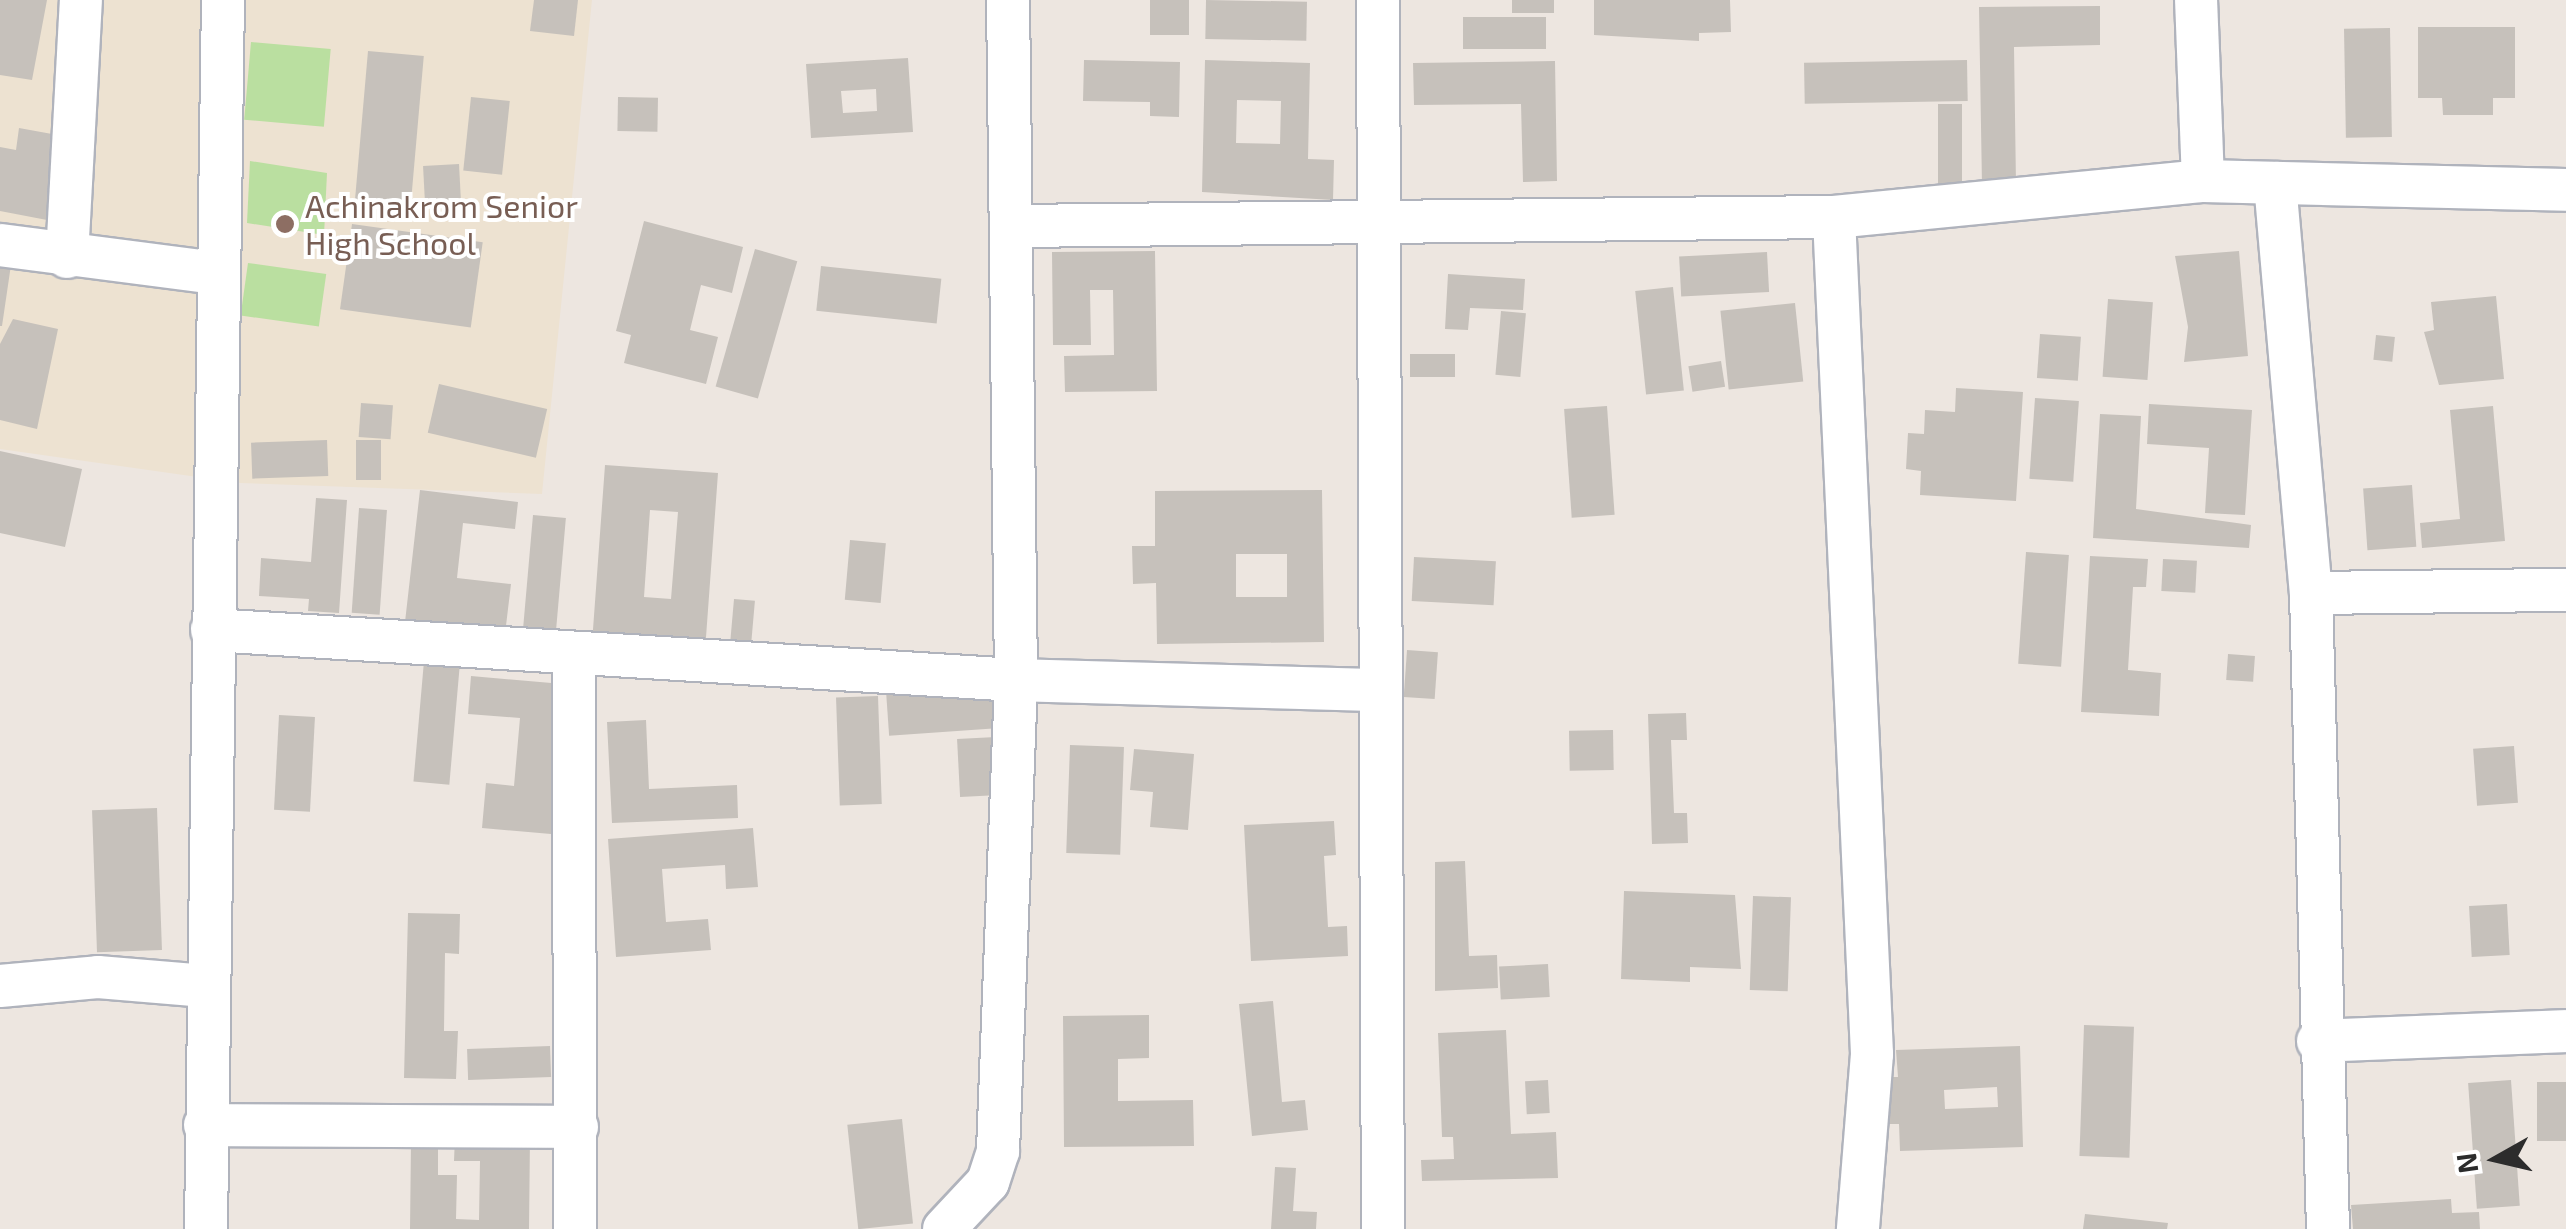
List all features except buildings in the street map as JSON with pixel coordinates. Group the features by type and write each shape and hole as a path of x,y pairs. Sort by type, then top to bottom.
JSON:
{"street":[{"path":"67,257 81,0"},
{"path":"206,1229 206,986 224,0"},
{"path":"944,1229 988,1182 998,1150 1016,680 1014,226 1008,0"},
{"path":"1378,0 1384,222 1379,690 1383,1229"},
{"path":"2196,0 2203,180"},
{"path":"1014,226 1834,217 2203,180 2566,190"},
{"path":"2275,183 2312,593 2318,1041 2328,1229"},
{"path":"1834,217 1872,1054 1858,1229"},
{"path":"0,245 67,257 217,273"},
{"path":"2312,593 2566,590"},
{"path":"212,630 574,659 1016,680 1379,690"},
{"path":"574,659 575,1229"},
{"path":"0,986 98,977 206,986"},
{"path":"2318,1041 2566,1031"},
{"path":"206,1125 577,1128"}],"shaded area":[{"name":"Achinakrom Senior High School","path":"0,0 592,0 542,494 240,483 0,449"}],"green space":[{"path":"251,42 331,49 324,127 244,120"},
{"path":"250,161 327,173 324,235 247,223"},
{"path":"248,263 326,274 319,326 241,315"}],"place":[{"name":"Achinakrom Senior High School","path":"285,224"}]}
